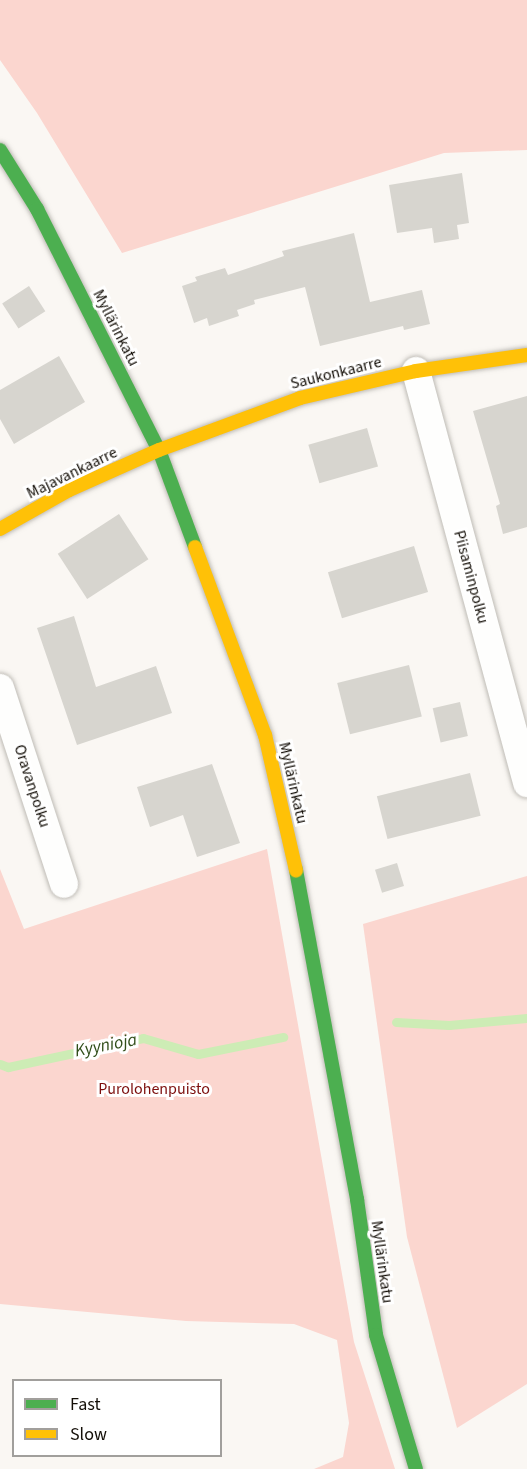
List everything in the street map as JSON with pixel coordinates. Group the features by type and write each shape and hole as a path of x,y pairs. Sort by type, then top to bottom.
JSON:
{"street":[{"name":"Myllärinkatu","path":"0,150 37,209 159,450 264,735 299,882 357,1199 376,1335 416,1469"},
{"name":"Saukonkaarre","path":"159,450 300,398 416,371 527,355"},
{"name":"Piisaminpolku","path":"416,371 527,783"},
{"name":"Majavankaarre","path":"0,529 69,490 159,450"},
{"name":"Oravanpolku","path":"0,687 64,884"}],"green space":[{"path":"0,0 527,0 527,150 444,153 122,253 37,113 0,60"},
{"name":"Purolohenpuisto","path":"267,849 354,1342 395,1469 314,1469 343,1457 349,1423 337,1340 294,1324 186,1321 0,1304 0,869 24,929"},
{"path":"527,876 527,1384 457,1428 407,1237 363,924"}],"building":[{"path":"462,173 469,223 457,225 459,239 434,243 432,228 397,233 389,185"},
{"path":"354,233 370,302 422,290 430,324 404,330 403,326 320,346 305,287 254,300 255,304 237,310 239,316 209,326 207,318 194,323 182,286 197,281 195,277 225,268 228,275 284,256 282,251"},
{"path":"29,286 45,311 19,329 2,303"},
{"path":"59,356 85,402 14,444 0,419 0,390"},
{"path":"527,396 527,527 503,534 496,506 500,504 473,411"},
{"path":"367,428 378,466 319,483 308,445"},
{"path":"119,514 148,559 87,599 58,554"},
{"path":"414,546 428,592 342,618 328,572"},
{"path":"74,616 96,687 156,666 172,713 77,745 37,628"},
{"path":"409,665 422,716 350,734 337,683"},
{"path":"460,702 468,736 441,742 433,708"},
{"path":"212,764 240,843 197,857 183,815 150,827 137,787"},
{"path":"470,773 481,816 387,839 377,796"},
{"path":"397,863 404,886 382,893 375,870"}],"waterway":[{"name":"Kyynioja","path":"396,1022 449,1025 527,1018"},
{"name":"Kyynioja","path":"0,1064 8,1067 143,1038 198,1054 283,1037"}],"traffic: fast":[{"path":"0,150 37,209 159,450 195,547"},
{"path":"296,870 357,1199 376,1335 416,1469"}],"traffic: slow":[{"path":"0,529 69,490 159,450 300,398 416,371 527,355"},
{"path":"195,547 265,735 296,870"}]}
